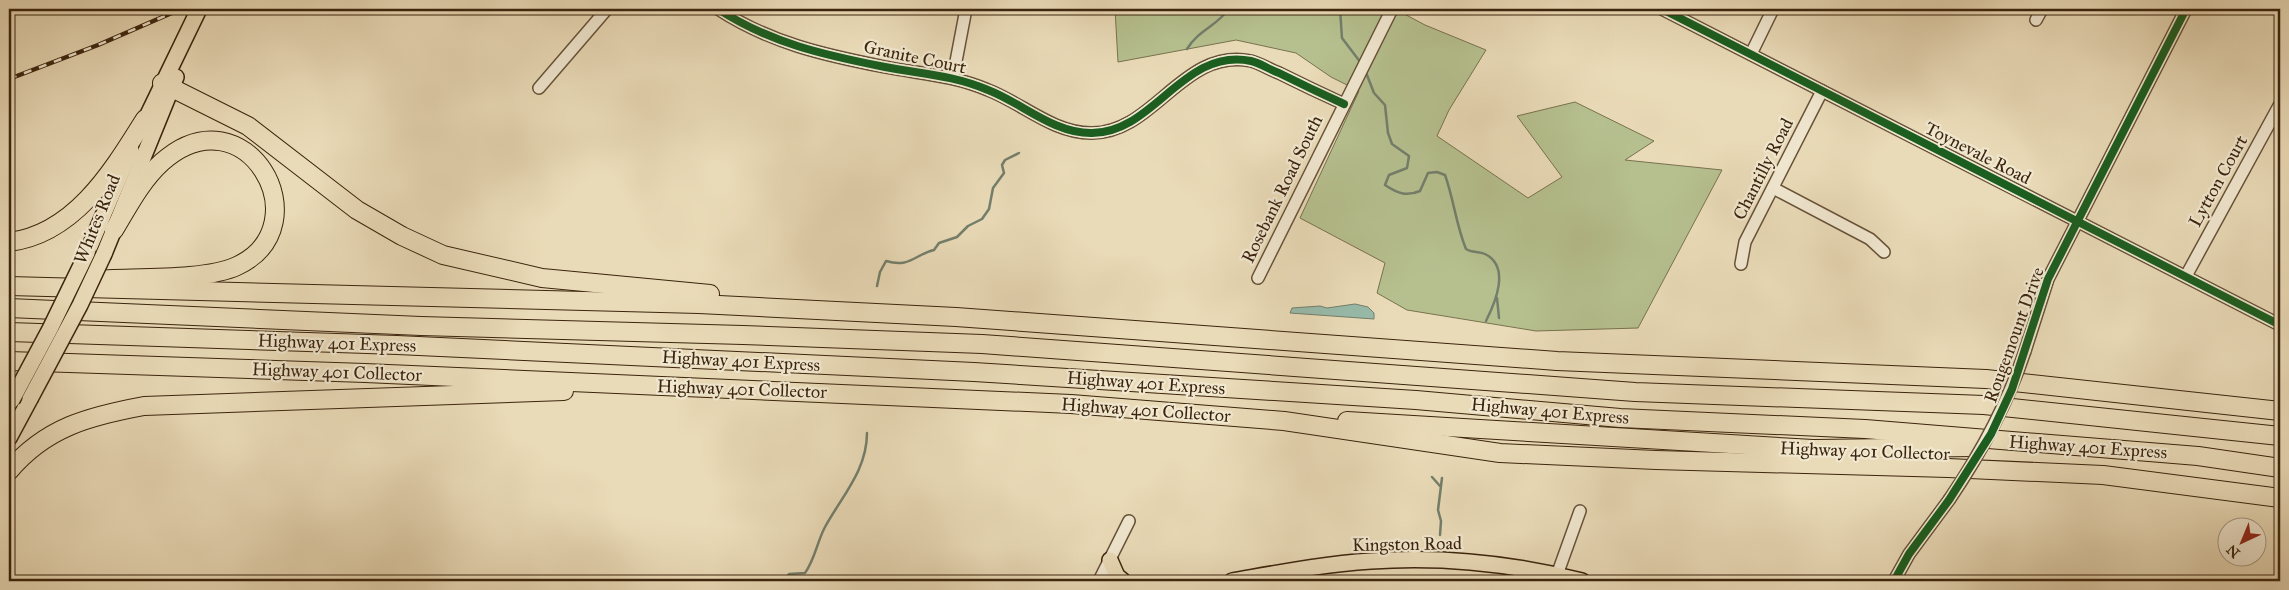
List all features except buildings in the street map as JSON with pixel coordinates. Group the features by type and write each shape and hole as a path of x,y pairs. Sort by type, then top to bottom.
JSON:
{"highway":[{"path":"167,85 248,126 357,210 402,236 443,255 542,278 701,293 839,311"},
{"path":"9,242 21,241 54,227 81,206 110,174 145,118"},
{"path":"40,287 66,282 208,274 236,267 248,259 266,239 274,219 275,198 264,170 243,150 223,141 194,143 176,151 156,167 138,191 114,230"},
{"path":"9,286 699,304 839,311 1185,333 1557,361 1986,378 2280,411"},
{"name":"Highway 401 Express","path":"9,308 422,326 982,344 1635,392 1984,405 2280,436"},
{"name":"Highway 401 Express","path":"9,332 368,344 984,373 1406,399 1620,418 1865,430 2198,456 2280,468"},
{"name":"Highway 401 Collector","path":"9,361 644,385 1071,404 1284,421 1500,453 2103,475 2280,498"},
{"path":"9,369 50,362"},
{"path":"9,471 28,452 62,429 102,414 144,406 521,394 644,385"},
{"path":"1284,421 1374,422 1813,449 1953,448 2024,443"}],"main road":[{"name":"Whites Road","path":"189,39 199,9"},
{"name":"Whites Road","path":"9,438 80,305 104,254 167,85 189,39 208,9"},
{"name":"Whites Road","path":"10,402 50,329 87,253 145,118 167,85"},
{"path":"1110,560 1117,576 1123,581"},
{"name":"Kingston Road","path":"1232,581 1371,561 1476,563 1557,575 1582,581"}],"street":[{"path":"539,88 607,9"},
{"name":"Granite Court","path":"718,9 744,26 794,46 886,67 953,77 1005,98 1064,130 1092,133 1119,128 1134,119 1198,69 1224,61 1251,61 1344,104"},
{"path":"953,77 966,9"},
{"name":"Rosebank Road South","path":"1258,278 1392,9"},
{"name":"Toynevale Road","path":"1662,9 2280,324"},
{"path":"1751,54 1773,9"},
{"path":"2036,20 2042,9"},
{"name":"Rougemount Drive","path":"1894,581 1909,554 1949,500 1994,427 2012,389 2048,279 2186,9"},
{"name":"Chantilly Road","path":"1741,264 1746,242 1822,91"},
{"name":"Lytton Court","path":"2186,276 2280,104"},
{"path":"1773,188 1870,239 1884,252"},
{"path":"1557,575 1580,511"},
{"path":"1099,581 1130,521"}],"green space":[{"path":"1115,9 1395,9 1425,25 1486,50 1449,110 1437,136 1528,198 1562,177 1517,116 1575,102 1654,141 1625,160 1722,170 1638,328 1536,331 1407,310 1377,293 1385,263 1300,218 1359,91 1331,77 1296,53 1236,40 1118,62"}],"shaded area":[{"path":"1355,304 1368,307 1374,313 1374,319 1290,313 1292,308 1320,306 1327,308"}],"waterway":[{"path":"1187,49 1197,37 1224,15 1228,9"},
{"path":"1340,9 1342,38 1361,63"},
{"path":"1365,70 1374,93 1385,105 1388,133 1392,144 1409,156 1407,168 1389,175 1385,185 1398,192 1410,194 1420,191 1428,173 1437,172 1445,175 1466,249 1485,254 1493,260 1497,267 1499,286 1486,321"},
{"path":"877,286 880,272 886,261 901,263 912,260 934,250 939,243 957,237 968,226 982,219 989,209 993,188 1004,173 1002,165 1005,160 1019,153"},
{"path":"1497,298 1499,318"},
{"path":"783,581 789,574 805,573 808,568 825,527 858,471 863,459 867,433"},
{"path":"1432,477 1440,486"},
{"path":"1440,535 1441,521 1438,510 1442,478"}],"railway":[{"path":"9,79 98,45 181,9"}],"cycle path":[{"path":"718,9 757,31 798,46 840,58 950,78 975,85 1001,96 1051,123 1077,132 1091,133 1113,130 1133,120 1187,78 1206,66 1227,60 1254,62 1344,104"},
{"path":"1662,9 2280,325"},
{"path":"1894,581 1909,554 1949,500 1991,434 2012,389 2048,279 2186,9"}]}
